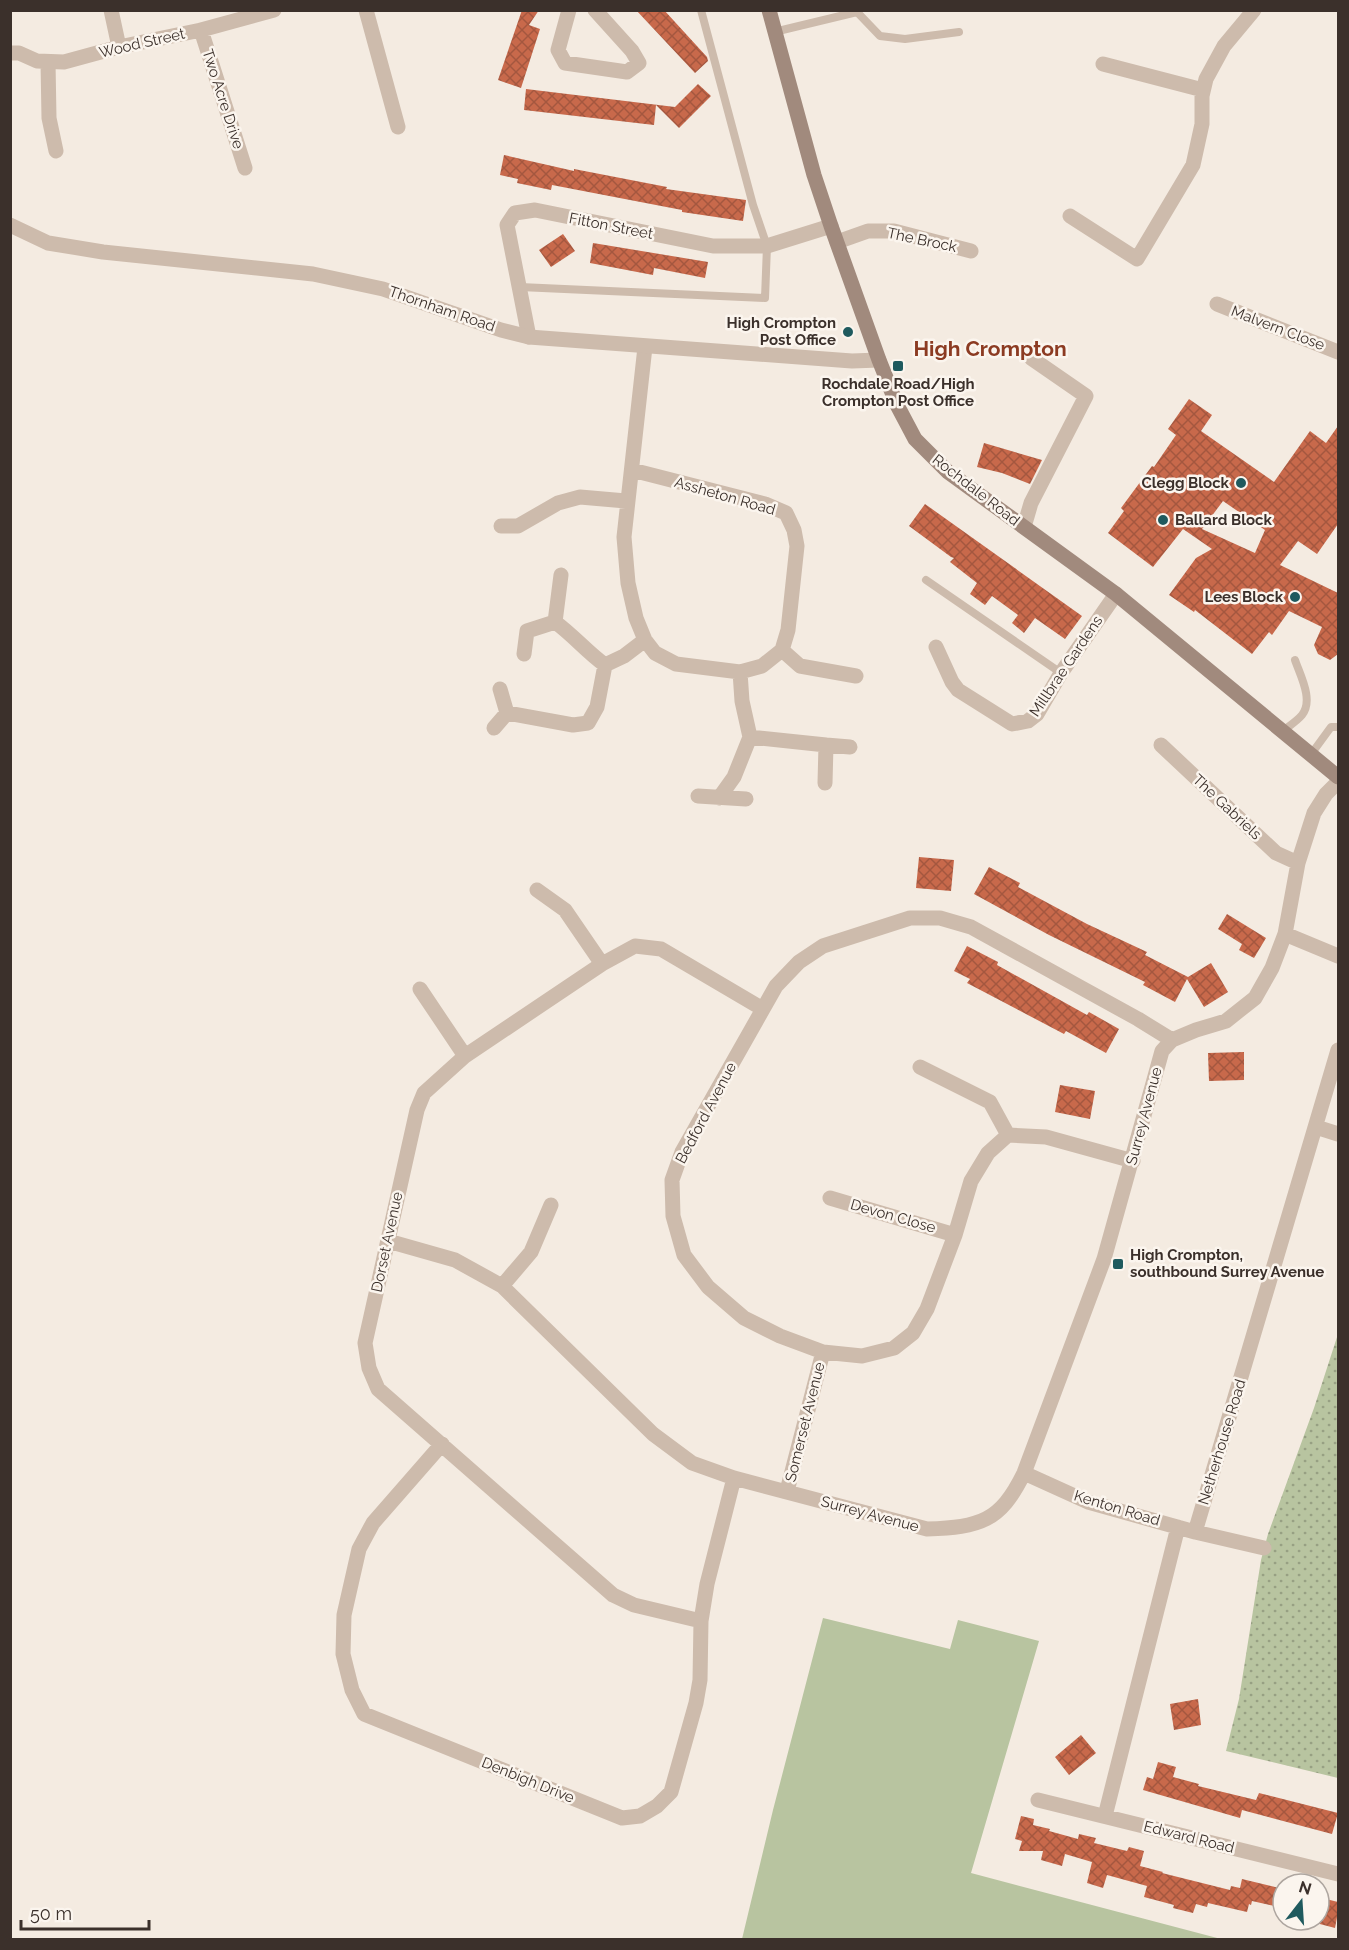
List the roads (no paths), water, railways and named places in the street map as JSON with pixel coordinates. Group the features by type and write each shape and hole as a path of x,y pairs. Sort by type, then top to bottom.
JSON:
{"main road":[{"name":"Rochdale Road","path":"769,10 814,175 831,225 879,360 897,405 915,439 948,472 1116,594 1312,753 1338,777"}],"street":[{"path":"111,10 119,48"},
{"name":"Wood Street","path":"10,52 48,62 64,62 201,30 274,10"},
{"path":"366,10 398,127"},
{"path":"568,10 558,50 565,63 627,72 639,63 632,51 596,10"},
{"path":"1070,216 1137,259 1193,165 1202,124 1203,90 1206,79 1224,46 1254,10"},
{"name":"Two Acre Drive","path":"201,30 245,168"},
{"path":"48,62 49,118 56,151"},
{"path":"1103,64 1203,90"},
{"name":"Fitton Street","path":"529,337 507,225 515,213 535,210 713,246 767,246 831,225"},
{"name":"Thornham Road","path":"10,225 48,243 92,250 313,274 383,289 501,330 529,337 852,361 879,360"},
{"name":"The Brock","path":"837,242 868,231 894,231 972,251"},
{"name":"Malvern Close","path":"1216,304 1338,352"},
{"path":"645,347 632,471 626,501 624,537 628,583 636,618 645,640 655,653 676,664 740,672 762,666 782,650 800,666 856,676"},
{"path":"1024,527 1031,503 1086,396 1031,358"},
{"name":"Assheton Road","path":"632,471 765,504 786,513 794,530 797,546 788,630 782,650"},
{"path":"501,526 518,526 558,503 580,497 626,501"},
{"path":"555,622 561,575"},
{"name":"Millbrae Gardens","path":"936,647 958,690 1012,724 1028,721 1037,714 1061,673 1116,594"},
{"path":"555,622 604,665"},
{"path":"524,654 528,631 555,622"},
{"path":"604,665 624,656 645,640"},
{"path":"507,713 573,725 588,723 597,707 604,665"},
{"path":"719,798 734,777 750,737 742,701 740,672"},
{"path":"500,689 507,713"},
{"path":"494,728 507,713"},
{"path":"750,737 850,747"},
{"path":"825,783 826,745"},
{"name":"The Gabriels","path":"1161,745 1276,852 1298,863"},
{"path":"1172,1040 1226,1021 1255,998 1272,968 1285,934 1298,863 1314,813 1326,794 1338,782"},
{"path":"698,796 746,799"},
{"path":"537,890 565,910 602,964"},
{"name":"Bedford Avenue","path":"1008,1135 988,1153 971,1181 955,1234 927,1309 914,1333 894,1348 862,1356 823,1352 780,1336 744,1318 708,1287 684,1255 673,1216 672,1180 682,1152 776,986 799,962 823,946 910,918 940,918 971,927 1172,1040"},
{"path":"1285,934 1338,956"},
{"name":"Dorset Avenue","path":"701,1621 634,1605 613,1594 378,1389 369,1368 365,1343 417,1110 424,1093 465,1056 602,964 635,946 661,949 763,1009"},
{"path":"420,989 465,1056"},
{"name":"Surrey Avenue","path":"388,1241 455,1260 502,1286 653,1434 692,1463 735,1478 927,1529 960,1528 990,1518 1014,1493 1024,1473 1104,1259 1162,1051 1172,1040"},
{"name":"Netherhouse Road","path":"1195,1532 1338,1050"},
{"path":"920,1067 990,1102 1008,1135 1046,1137 1132,1161"},
{"path":"1316,1127 1338,1134"},
{"name":"Devon Close","path":"830,1198 955,1234"},
{"path":"502,1286 531,1252 551,1205"},
{"name":"Somerset Avenue","path":"787,1491 823,1352"},
{"name":"Denbigh Drive","path":"442,1444 373,1523 359,1548 344,1616 343,1654 351,1690 364,1714 622,1818 640,1816 657,1806 671,1792 700,1680 701,1621 707,1584 735,1478"},
{"name":"Kenton Road","path":"1024,1473 1088,1502 1178,1527"},
{"path":"1105,1816 1178,1527 1264,1548"},
{"name":"Edward Road","path":"1038,1800 1338,1874"}],"lane":[{"path":"520,287 765,298 767,246 753,206 701,10"},
{"path":"774,32 857,12 880,36 905,39 960,32"},
{"path":"926,580 1061,673"},
{"path":"1283,731 1303,714 1306,706 1307,697 1295,660"},
{"path":"1312,753 1331,727 1338,727"}],"place":[{"name":"High Crompton Post Office","path":"848,332"},
{"name":"Rochdale Road/High Crompton Post Office","path":"898,366"},
{"name":"Clegg Block","path":"1241,483"},
{"name":"Ballard Block","path":"1163,520"},
{"name":"Lees Block","path":"1295,597"},
{"name":"High Crompton, southbound Surrey Avenue","path":"1118,1264"}],"district":[{"name":"High Crompton","path":"990,348"}]}
